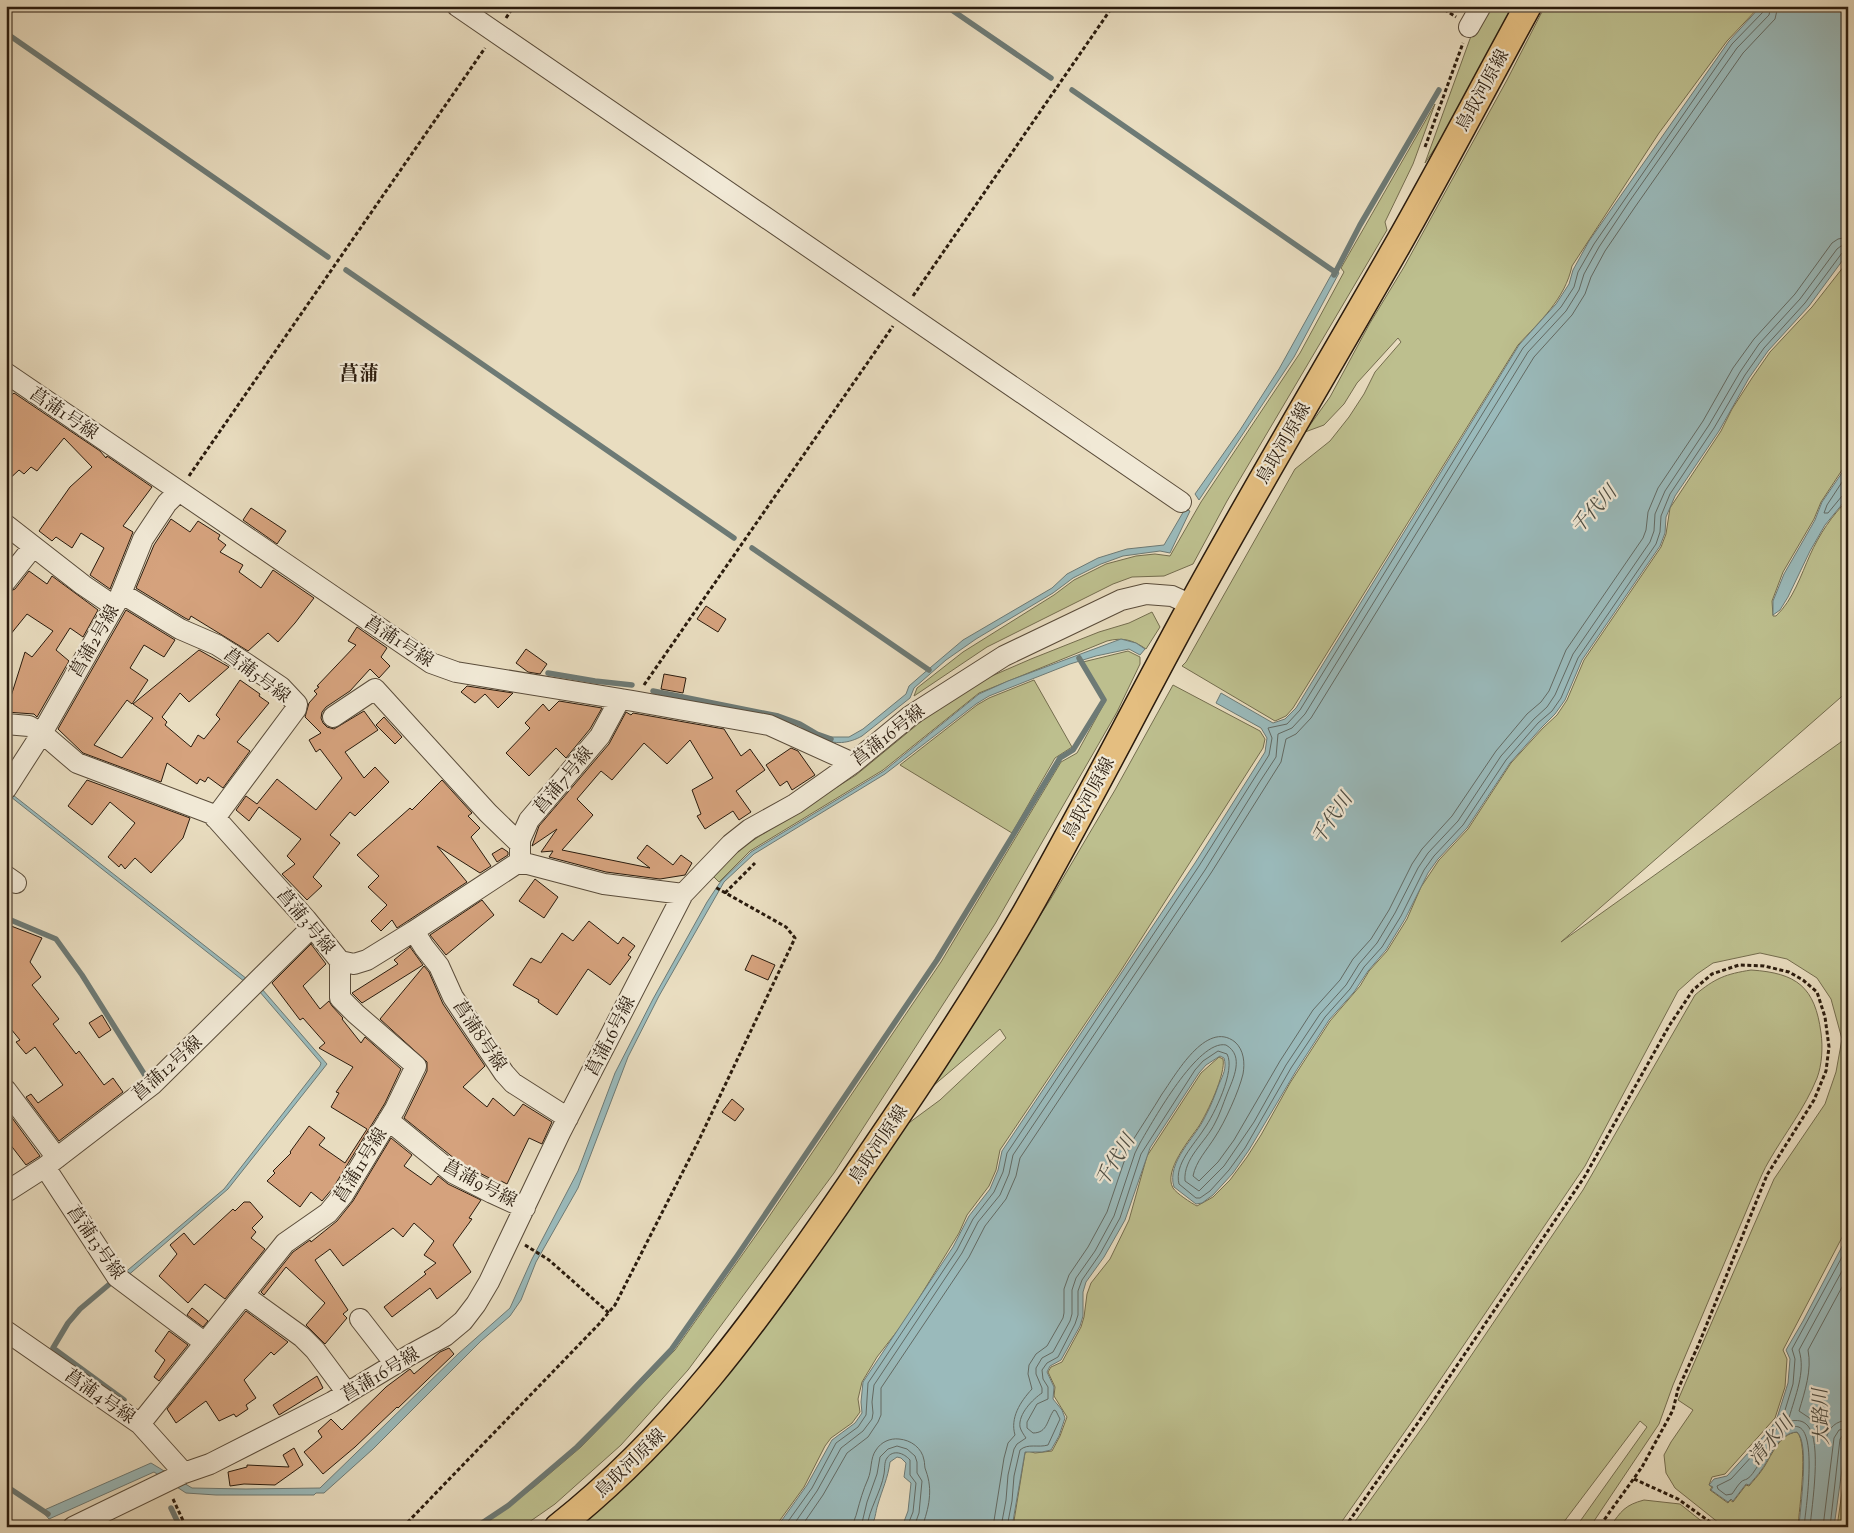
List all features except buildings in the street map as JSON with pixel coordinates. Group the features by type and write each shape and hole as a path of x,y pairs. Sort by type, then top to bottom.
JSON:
{"main road":[{"name":"鳥取河原線","path":"558,1527 588,1504 638,1456 683,1409 730,1354 788,1275 892,1124 994,965 1025,913 1192,605 1398,243 1528,6"}],"street":[{"path":"457,6 1182,502"},
{"path":"1469,27 1481,6"},
{"name":"菖蒲1号線","path":"6,373 432,664 456,672 627,699 769,725 853,764"},
{"name":"菖蒲2号線","path":"6,789 42,733 118,599 143,539 167,503 179,491"},
{"name":"菖蒲5号線","path":"6,525 83,585 217,644 281,687 297,704 296,709 215,818"},
{"path":"6,581 33,547"},
{"name":"菖蒲16号線","path":"73,1527 184,1473 210,1464 347,1393 445,1336 463,1321 476,1304 512,1238 568,1118 684,894 731,844 750,829 795,804 853,764 910,716 1004,656 1122,600 1146,594 1172,596 1192,605"},
{"path":"333,717 375,689 488,813 519,843 522,864 604,884 684,894"},
{"name":"菖蒲7号線","path":"519,843 529,820 600,736 627,699"},
{"name":"菖蒲3号線","path":"6,724 29,726 42,733 78,763 212,814 312,927 340,962 354,964 367,960 516,864 522,864"},
{"name":"菖蒲12号線","path":"6,1192 51,1163 153,1084 312,927"},
{"name":"菖蒲8号線","path":"414,931 439,966 453,998 504,1073 513,1083 568,1118"},
{"name":"菖蒲11号線","path":"140,1424 285,1244 328,1213 343,1195 388,1120 416,1066 340,998 340,962"},
{"name":"菖蒲13号線","path":"6,1090 117,1277 205,1343"},
{"name":"菖蒲9号線","path":"388,1120 453,1173 526,1208"},
{"path":"244,1295 302,1337 315,1350 347,1393"},
{"path":"360,1319 395,1364"},
{"name":"菖蒲4号線","path":"6,1331 140,1424 184,1473"}],"path":[{"path":"179,491 514,6"},
{"path":"627,699 903,312 1113,6"},
{"path":"1424,152 1469,27 1440,6"},
{"path":"725,893 756,863"},
{"path":"403,1527 615,1305 698,1142 795,938 786,927 699,877"},
{"path":"1345,1527 1580,1184 1669,1026 1693,990 1712,974 1739,965 1764,966 1789,972 1803,980 1816,992 1827,1027 1829,1047 1826,1071 1814,1100 1767,1175 1698,1346 1678,1388 1673,1410 1634,1479 1599,1527"},
{"path":"512,1238 549,1260 609,1313"},
{"path":"1634,1479 1678,1499 1716,1527"},
{"path":"165,1483 186,1527"}],"green space":[{"path":"1485,6 1514,6 1439,142 1425,163 1475,25"},
{"path":"1545,6 1760,6 1727,41 1659,133 1572,266 1569,278 1558,299 1518,345 1293,708 1286,716 1275,721 1182,666 1295,469 1330,441 1364,394 1375,372 1401,342 1398,338 1357,383 1344,404 1324,425 1305,432 1330,397 1370,323 1404,267 1507,80"},
{"path":"1435,104 1413,164 1385,222 1387,230 1227,501 1193,564 1164,576 1132,577 1113,584 987,647 914,696 917,688 963,652 1054,595 1074,580 1106,564 1136,556 1155,554 1170,556 1201,502 1300,353 1344,272 1341,268"},
{"path":"1848,261 1848,461 1821,502 1814,519 1783,572 1772,601 1773,616 1776,616 1792,595 1822,533 1831,519 1848,500 1848,691 1561,942 1848,737 1848,1226 1783,1350 1787,1359 1785,1387 1775,1418 1725,1474 1712,1477 1709,1485 1712,1487 1710,1490 1728,1503 1730,1500 1733,1502 1746,1485 1749,1486 1759,1474 1780,1442 1790,1434 1797,1432 1801,1439 1803,1463 1798,1527 1724,1527 1675,1488 1666,1473 1664,1455 1693,1410 1678,1400 1774,1179 1825,1104 1836,1072 1842,1039 1831,999 1817,978 1787,959 1760,953 1713,963 1678,991 1585,1166 1338,1527 1013,1527 1025,1453 1028,1451 1035,1453 1052,1451 1067,1417 1054,1396 1055,1387 1048,1372 1051,1367 1062,1362 1081,1327 1091,1283 1110,1259 1129,1220 1147,1156 1201,1073 1219,1057 1223,1059 1222,1074 1207,1112 1174,1164 1171,1181 1175,1190 1197,1206 1213,1197 1230,1180 1247,1157 1290,1083 1330,1021 1387,951 1407,919 1421,887 1439,860 1468,829 1511,763 1557,715 1567,700 1584,660 1661,547 1666,534 1670,508 1721,431 1732,409 1770,352 1812,307"},
{"path":"1152,612 1160,627 1146,649 1128,640 1107,641 979,693 883,770 750,851 719,882 713,876 744,846 856,775 929,715 971,685 1031,659 1099,632 1129,623"},
{"path":"1128,651 1140,657 1140,664 1117,712 995,924 834,1173 688,1370 621,1445 555,1504 522,1527 480,1527 534,1487 581,1447 675,1350 764,1224 941,962 1061,762 1077,753 1106,700 1083,662"},
{"path":"1034,680 1072,747 1055,758 1012,833 900,765 977,705 989,698"},
{"path":"1173,685 1260,731 1265,739 1263,748 1120,972 1000,1150 996,1170 989,1186 967,1215 959,1233 905,1321 877,1357 862,1382 858,1399 860,1412 852,1423 831,1438 825,1446 804,1487 775,1527 575,1527 744,1355 789,1296 902,1128 940,1100 1006,1038 1000,1029 931,1086 1050,900 1115,790"},
{"path":"1751,970 1792,979 1801,985 1808,994 1814,1004 1821,1033 1822,1056 1819,1073 1807,1100 1762,1174 1673,1385 1659,1424 1590,1527 1576,1527 1647,1427 1640,1421 1560,1527 1351,1527 1427,1421 1583,1190 1695,995 1709,984 1721,978"},
{"path":"1848,1450 1848,1527 1837,1527"},
{"path":"1644,1500 1680,1504 1709,1527 1610,1527 1624,1509"}],"water":[{"name":"千代川","path":"1761,6 1848,6 1848,253 1809,306 1768,351 1749,378 1719,431 1675,496 1666,517 1665,533 1660,546 1582,660 1565,700 1555,714 1510,763 1467,828 1438,859 1428,873 1405,919 1386,950 1368,971 1354,992 1329,1020 1233,1173 1213,1195 1202,1203 1196,1204 1174,1187 1174,1168 1209,1109 1224,1071 1224,1058 1220,1056 1206,1065 1199,1073 1150,1148 1125,1220 1104,1257 1086,1282 1083,1292 1083,1316 1080,1326 1061,1360 1050,1366 1047,1372 1054,1387 1053,1399 1062,1410 1065,1418 1059,1436 1051,1450 1025,1452 1012,1527 902,1527 908,1511 911,1483 904,1477 906,1463 897,1457 890,1462 870,1527 777,1527 807,1485 832,1440 855,1423 862,1413 863,1382 953,1247 969,1216 990,1189 998,1170 1002,1151 1195,863 1265,752 1267,738 1261,728 1216,703 1221,693 1273,723 1285,719 1296,708 1519,345 1556,304 1569,284 1573,270 1589,241 1729,41"},
{"path":"1335,268 1339,273 1294,357 1199,500 1195,494 1240,430 1279,369"},
{"path":"1848,464 1848,497 1825,525 1788,597 1780,610 1773,615 1773,601 1784,574 1815,520 1822,502"},
{"path":"1185,509 1190,511 1170,553 1160,551 1123,556 1101,564 1073,578 1053,593 976,639 946,660 914,688 910,698 862,736 842,742 831,742 822,737 849,737 863,729 906,694 909,686 963,640 1052,588 1067,574 1098,558 1127,549 1164,545"},
{"path":"1121,639 1136,643 1145,649 1140,655 1129,649 1096,656 1070,664 989,696 885,774 754,854 724,882 659,996 628,1057 578,1188 536,1262 521,1300 510,1316 481,1341 373,1449 324,1493 316,1493 314,1495 216,1495 186,1493 154,1472 49,1519 42,1511 151,1463 192,1488 320,1488 458,1354 510,1308 532,1259 578,1171 615,1073 653,999 707,902 721,881 751,852 884,771 979,694 1008,681"},
{"path":"13,795 247,979 245,982 11,797"},
{"path":"262,989 327,1064 228,1189 125,1278 122,1275 224,1189 320,1066 321,1063 259,991"},
{"path":"1848,1235 1848,1426 1834,1527 1799,1527 1804,1462 1801,1438 1797,1432 1790,1433 1780,1441 1759,1473 1749,1485 1746,1484 1733,1501 1731,1499 1728,1502 1711,1490 1713,1487 1709,1485 1714,1479 1727,1476 1771,1428 1777,1418 1788,1383 1790,1359 1786,1350"}],"waterway":[{"path":"946,6 1051,78"},
{"path":"6,33 328,257"},
{"path":"1072,90 1335,272"},
{"path":"1334,275 1360,225 1439,90"},
{"path":"346,270 734,538"},
{"path":"752,548 929,670"},
{"path":"476,1527 509,1505 577,1447 613,1411 671,1350 737,1256 937,960 1060,758 1073,750 1104,700 1079,658"},
{"path":"548,673 632,685"},
{"path":"653,691 778,716 831,739"},
{"path":"6,918 56,939 82,975 148,1080"},
{"path":"112,1282 80,1309 68,1323 53,1348 124,1400"},
{"path":"6,1486 48,1514"},
{"path":"171,1508 180,1527"}],"district":[{"name":"菖蒲","path":"359,373"}],"water label":[{"name":"大路川","path":"1820,1417"},
{"name":"清水川","path":"1770,1440"}]}
